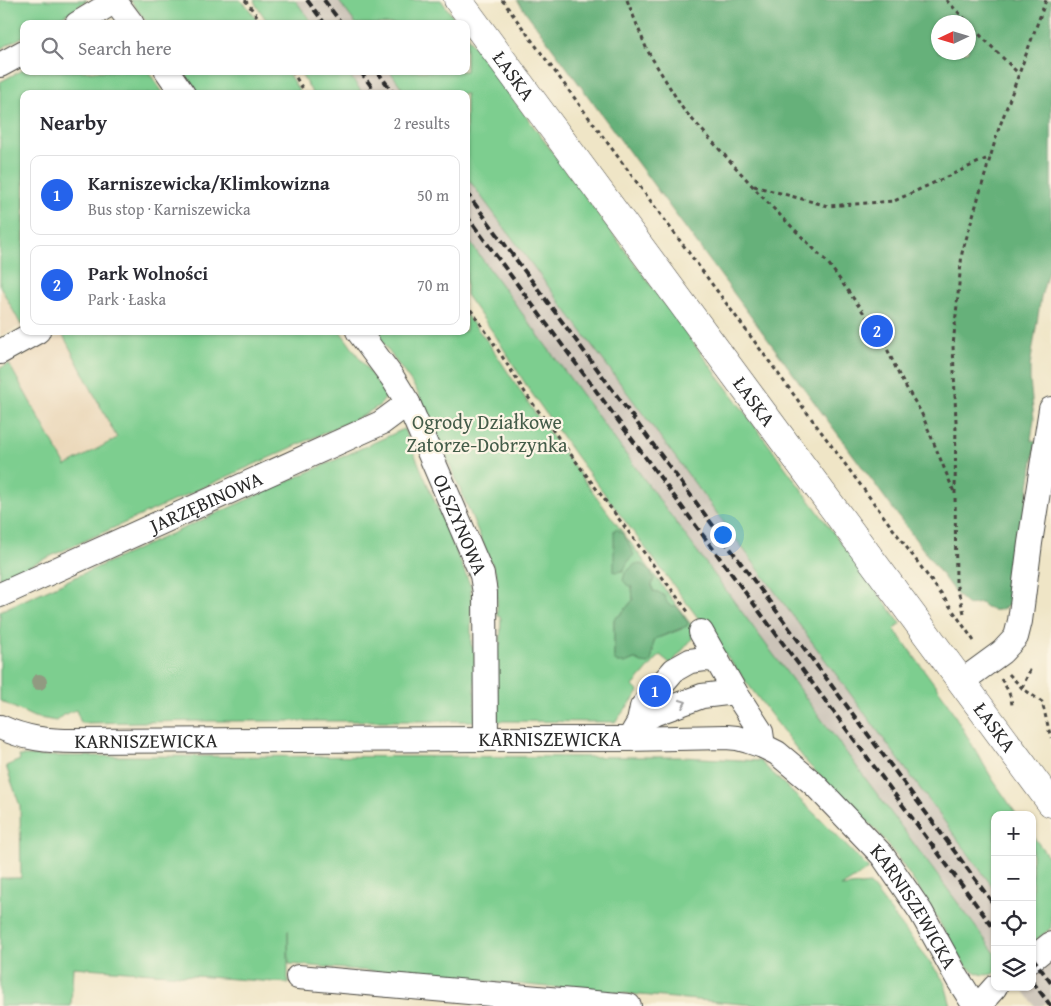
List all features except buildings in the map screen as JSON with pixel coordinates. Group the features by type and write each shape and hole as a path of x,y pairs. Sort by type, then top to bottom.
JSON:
{"main road":[{"name":"ŁASKA","path":"458,0 1051,804"}],"street":[{"path":"83,20 114,0 129,20"},
{"path":"0,65 20,54"},
{"path":"170,75 181,90"},
{"path":"0,352 31,335"},
{"name":"OLSZYNOWA","path":"361,335 392,377 408,403 482,575 485,593 486,739"},
{"name":"JARZĘBINOWA","path":"0,595 381,423 408,403"},
{"path":"961,682 997,666 1002,652 1016,637 1040,545 1051,409"},
{"path":"701,632 735,692 761,732 764,746"},
{"path":"633,731 642,707 674,670 690,660 705,658 717,660"},
{"path":"633,731 656,713 702,696 735,692"},
{"name":"KARNISZEWICKA","path":"0,728 41,740 76,741 486,739 633,731 737,738 764,746 777,753 797,769 814,784 882,855 921,912 975,1006"},
{"path":"1036,956 1051,944"},
{"path":"298,977 629,1006"},
{"path":"982,1006 991,991"}],"path":[{"path":"245,0 260,20"},
{"path":"502,0 941,594 997,666 1022,688 1042,702 1051,738"},
{"path":"627,0 647,50 683,109 753,186 828,263 883,340 900,377 921,412 955,493"},
{"path":"946,0 960,15"},
{"path":"964,614 956,583 956,422 953,346 962,252 998,131 1046,0"},
{"path":"976,31 1019,74"},
{"path":"294,75 304,90"},
{"path":"753,186 828,206 894,201 991,157"},
{"path":"470,309 528,397 687,610 701,632"},
{"path":"1022,688 1032,668"}],"shaded area":[{"path":"269,0 377,0 392,20 284,20"},
{"path":"325,75 432,75 443,90 336,90"},
{"path":"470,127 991,838 991,948 470,271"},
{"path":"0,286 20,326 0,336"},
{"path":"63,335 117,439 66,466 9,364"},
{"path":"1036,947 1051,966 1051,999 1042,1006 1035,1006 1024,991 1036,991"}],"green space":[{"path":"0,0 87,0 55,20 20,20 20,38 0,49"},
{"path":"130,0 240,0 257,20 145,20"},
{"path":"254,0 295,0 310,20 266,20"},
{"path":"338,0 441,0 455,20 353,20"},
{"path":"517,0 1051,0 1051,261 1041,297 1030,366 1034,419 1031,440 1036,441 1011,604 999,610 992,610 981,603 968,605 956,594"},
{"path":"470,40 901,624 894,629 944,697 993,780 1014,811 991,811 991,885 470,181 470,90 403,90 393,75 470,75"},
{"path":"20,71 20,75 151,75 161,90 20,90 20,323 0,286 0,82"},
{"path":"186,75 289,75 299,90 196,90"},
{"path":"301,75 350,75 360,90 311,90"},
{"path":"470,242 991,948 991,974 978,973 964,964 925,898 898,858 878,832 808,764 576,456 528,388 495,335 470,301"},
{"name":"Ogrody Działkowe Zatorze-Dobrzynka","path":"470,320 488,342 564,453 692,626 692,639 671,664 660,655 633,686 639,692 615,722 497,721 496,646 500,645 501,618 497,615 497,576 416,389 377,335 470,335","holes":["642,564 649,570 654,579 653,591 658,592 672,607 682,629 655,639 652,647 654,652 642,663 634,659 625,663 614,659 614,619 633,600 632,587 625,573 635,565"]},
{"path":"63,335 343,335 387,396 380,405 364,415 0,579 0,368 9,364 66,466 117,438"},
{"path":"404,429 471,587 471,644 475,652 475,721 81,723 76,710 63,715 56,721 34,717 0,701 0,611"},
{"path":"616,529 625,537 634,555 623,571 614,572 614,530"},
{"path":"635,564 642,565 651,572 654,579 653,591 665,596 667,602 672,607 677,606 688,623 687,626 655,639 649,664 634,659 625,663 617,663 614,659 614,619 633,600 632,587 623,580 625,573"},
{"path":"19,756 682,757 760,761 869,869 841,887 870,884 944,981 951,1006 765,1006 289,964 288,930 288,983 73,967 71,1006 0,1006 0,878 21,878 20,806 6,766 20,760"},
{"path":"1036,840 1051,860 1051,928 1036,940"}],"railway":[{"path":"307,0 322,20"},
{"path":"324,0 339,20"},
{"path":"363,75 374,90"},
{"path":"380,75 391,90"},
{"path":"470,197 991,901"},
{"path":"470,220 991,925"},
{"path":"1036,962 1051,983"},
{"path":"1036,986 1051,1006"}],"place":[{"name":"Park Wolności","path":"877,331"},
{"name":"Karniszewicka/Klimkowizna","path":"655,691"}]}
